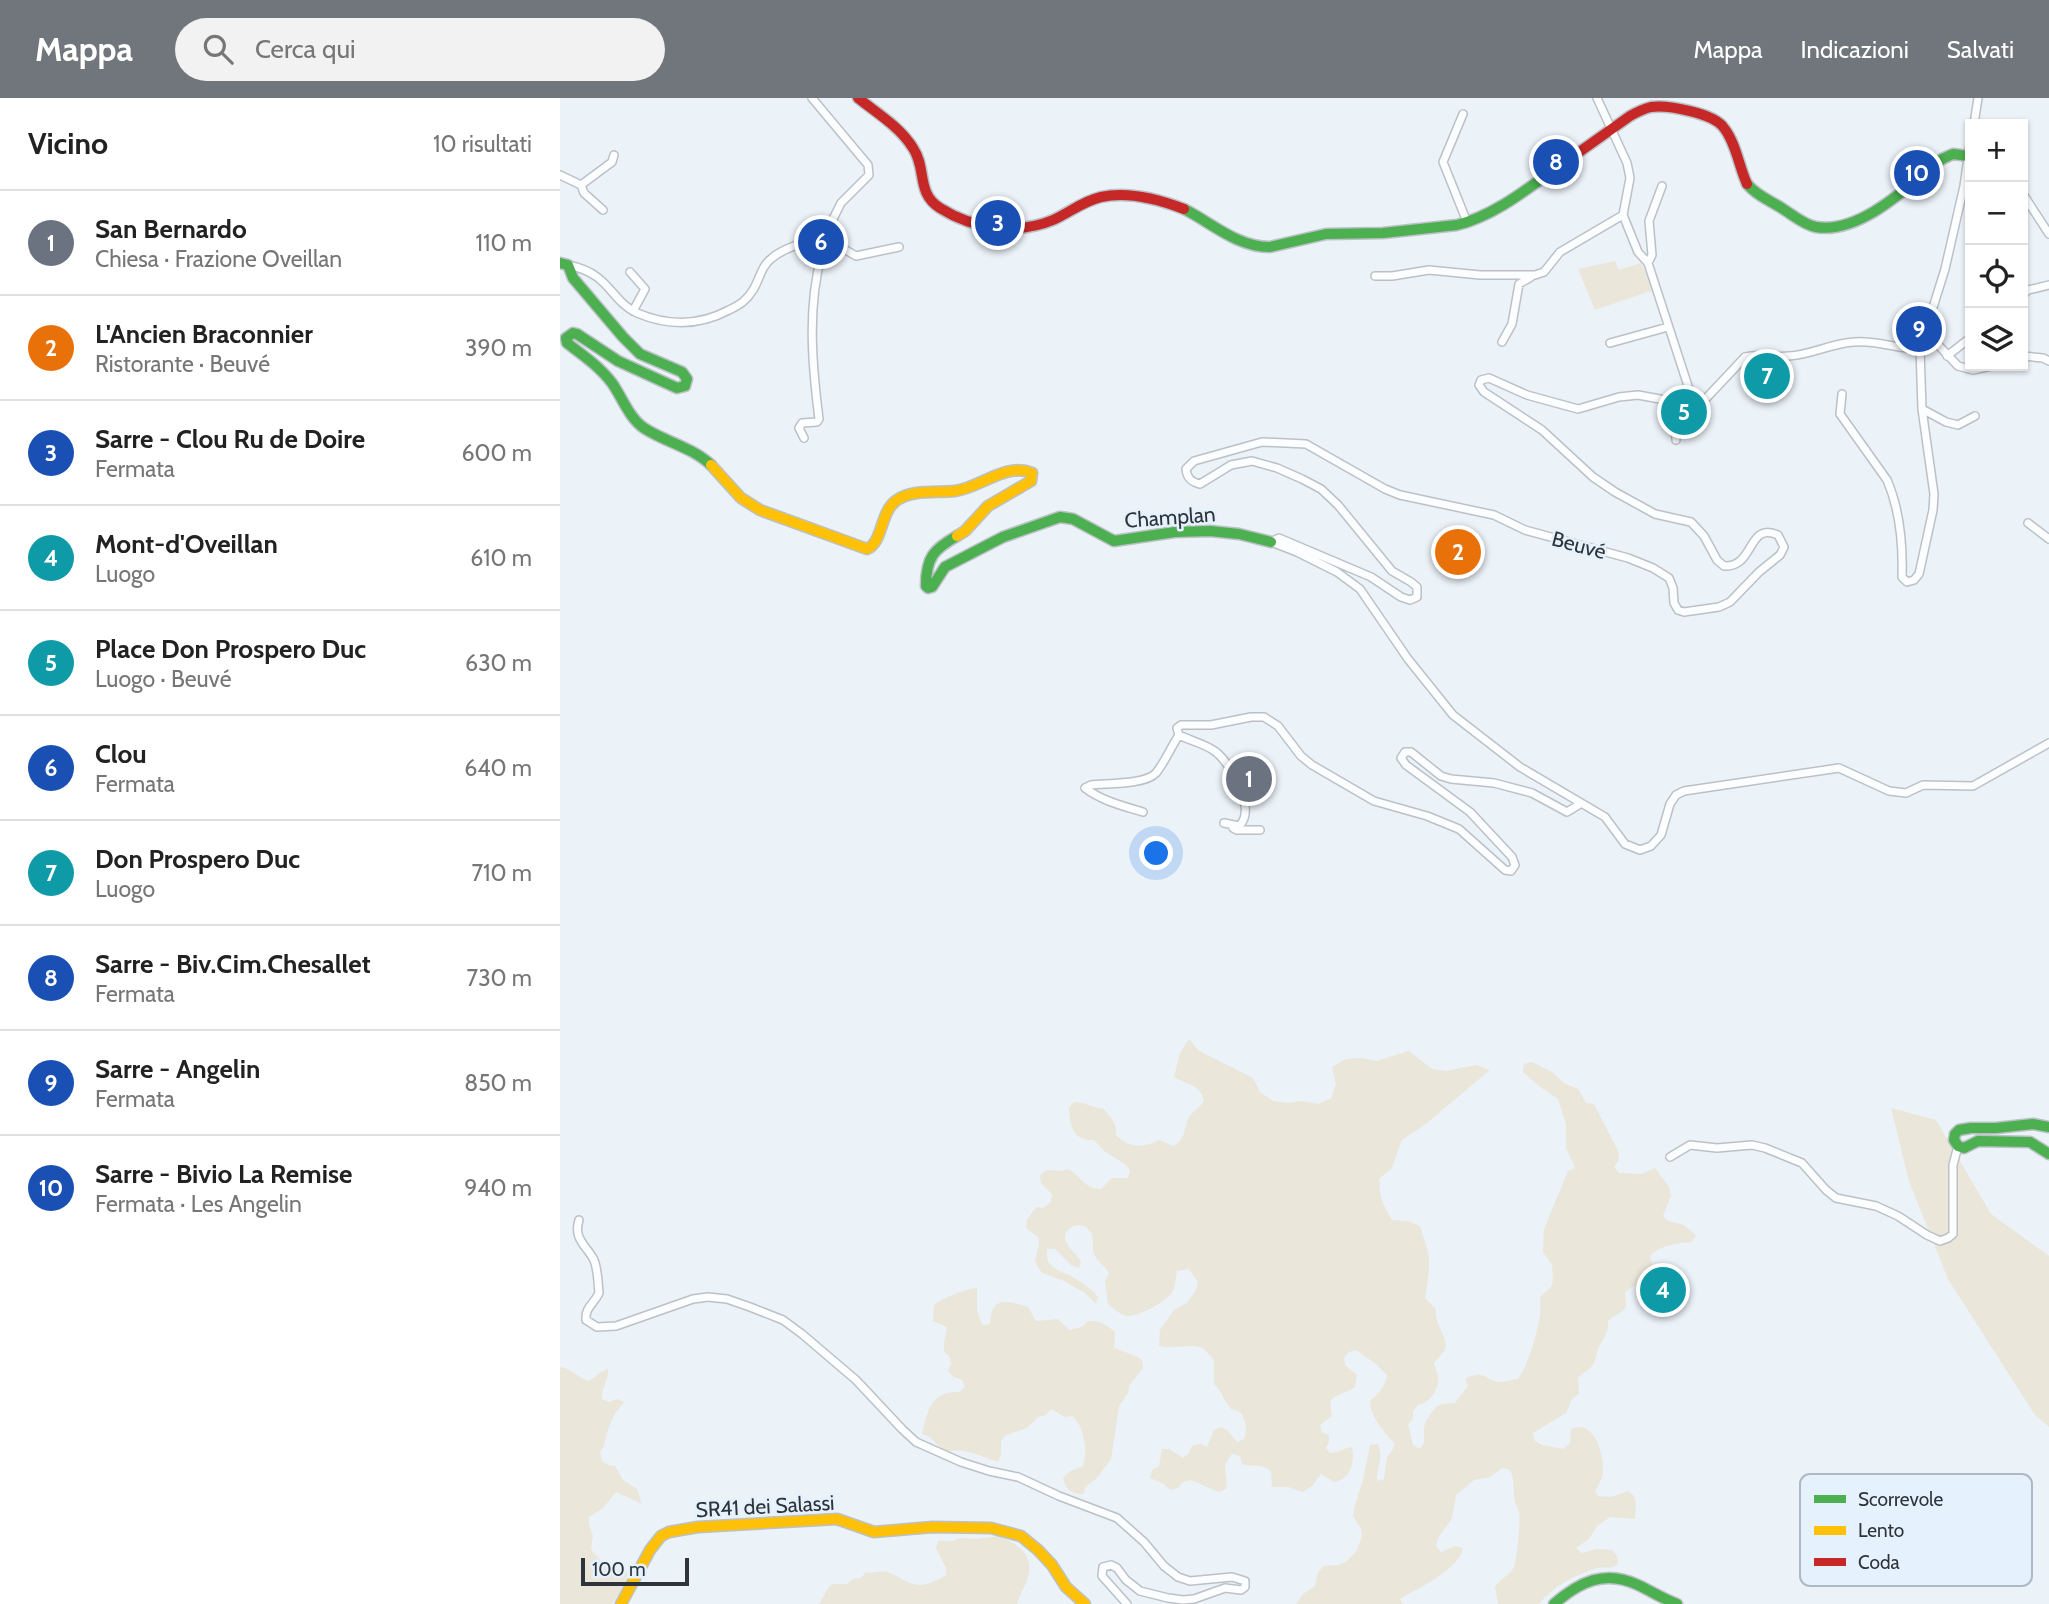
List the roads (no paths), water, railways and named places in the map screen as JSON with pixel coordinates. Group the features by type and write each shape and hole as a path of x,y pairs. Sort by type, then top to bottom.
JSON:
{"street":[{"path":"564,264 598,277 621,303 654,320 692,323 710,319 744,302 754,289 766,263 774,256 799,244 827,239 841,203 869,175 868,165 812,98"},
{"path":"858,98 914,149 928,200 960,219 1003,227 1032,226 1055,219 1086,200 1106,196 1136,196 1187,211 1234,238 1265,248 1319,235 1445,228 1467,222 1515,197 1614,126 1654,102 1717,120 1725,127 1749,188 1812,227 1825,229 1852,222 1883,206 1942,159 1953,154 1965,156"},
{"path":"1597,98 1627,163 1630,178 1623,215 1638,252 1648,263 1692,402 1692,410"},
{"path":"1975,119 1978,98"},
{"path":"1463,114 1443,162 1467,222"},
{"path":"581,185 612,162 614,155"},
{"path":"560,175 581,185 584,193 603,210"},
{"path":"1842,394 1840,415 1887,480 1892,492 1903,547 1902,578 1907,582 1914,580 1919,574 1934,494 1922,409 1920,349 1945,268 1965,180"},
{"path":"1648,263 1652,254 1649,221 1662,186"},
{"path":"2028,202 2049,234"},
{"path":"1502,342 1512,324 1520,284 1544,272 1560,252 1623,215"},
{"path":"827,239 856,256 899,247"},
{"path":"799,244 822,253 817,271 811,339 819,419 817,422 802,423 799,428 804,438"},
{"name":"Champlan","path":"564,264 623,337 640,354 682,372 687,379 685,386 677,388 618,361 577,334 573,333 566,338 567,343 589,359 611,382 642,427 709,462 741,498 760,510 867,549 872,547 889,510 896,501 907,495 960,490 1014,471 1026,469 1032,472 1031,481 988,506 965,531 938,547 932,555 926,578 928,588 932,587 944,567 1003,537 1060,517 1073,519 1114,541 1175,532 1210,531 1239,534 1271,542"},
{"path":"1375,276 1429,270 1480,275 1535,275"},
{"path":"630,272 645,289 633,311"},
{"path":"2028,290 2049,285"},
{"path":"1610,343 1668,327"},
{"path":"1925,331 1947,356 1958,366 1965,368"},
{"path":"1676,439 1675,420 1698,408 1745,357 1755,354 1790,356 1838,343 1858,341 1884,342 1901,349 1920,349"},
{"path":"1947,356 1965,342"},
{"path":"2028,356 2049,361"},
{"name":"Beuvé","path":"1271,542 1279,538 1371,577 1401,597 1410,600 1417,597 1417,587 1392,571 1338,505 1321,489 1277,468 1252,461 1231,466 1200,484 1192,482 1186,469 1194,461 1262,442 1306,444 1400,495 1494,515 1525,530 1628,558 1653,568 1669,578 1678,610 1684,612 1724,605 1780,555 1784,547 1778,535 1770,531 1763,532 1742,560 1736,565 1724,566 1717,560 1704,536 1691,523 1655,514 1593,477 1542,429 1485,392 1479,383 1489,378 1527,395 1578,409 1619,397 1638,395 1661,399 1692,410"},
{"path":"1922,409 1946,422 1958,425 1975,416"},
{"path":"2028,523 2049,539"},
{"path":"1271,542 1337,572 1360,589 1408,659 1454,715 1520,768 1605,817 1625,844 1640,850 1651,846 1661,835 1670,804 1676,794 1684,791 1839,768 1889,791 1906,793 1923,785 1973,786 2049,743"},
{"path":"1260,830 1237,830 1224,822 1239,826 1243,823 1245,796 1226,762 1214,751 1180,735 1177,729 1181,725 1211,725 1251,716 1264,718 1278,726 1301,756 1312,765 1374,801 1427,816 1459,829 1506,870 1511,871 1516,865 1512,857 1470,812 1406,765 1401,758 1405,752 1411,752 1441,776 1451,779 1494,783 1532,793 1567,812 1580,803"},
{"path":"1143,812 1116,804 1085,788 1150,778 1180,735"},
{"path":"2049,1126 2033,1124 1959,1130 1954,1140 1958,1146 1964,1148 1978,1141 2029,1142 2049,1154"},
{"path":"1670,1157 1690,1145 1765,1148 1802,1163 1836,1198 1876,1206 1940,1241 1953,1234 1952,1178 1958,1146"},
{"path":"579,1220 577,1233 580,1243 593,1258 599,1293 586,1310 586,1320 597,1327 632,1322 668,1307 701,1298 727,1299 750,1307 783,1320 803,1334 856,1380 916,1441 961,1462 1018,1477 1117,1518 1178,1577 1190,1581 1232,1577 1245,1580 1245,1587 1241,1590 1226,1588 1183,1600 1140,1591 1126,1580 1117,1568 1111,1565 1103,1567 1102,1576 1127,1604"},
{"name":"SR41 dei Salassi","path":"621,1604 649,1552 662,1535 698,1527 837,1519 874,1532 933,1527 991,1528 1021,1536 1045,1558 1066,1587 1085,1604"},
{"path":"1554,1604 1564,1594 1587,1581 1597,1577 1618,1576 1677,1604"}],"place":[{"name":"Sarre - Biv.Cim.Chesallet","path":"1556,162"},
{"name":"Sarre - Bivio La Remise","path":"1917,173"},
{"name":"Sarre - Clou Ru de Doire","path":"998,223"},
{"name":"Clou","path":"821,242"},
{"name":"Sarre - Angelin","path":"1919,329"},
{"name":"Don Prospero Duc","path":"1767,376"},
{"name":"Place Don Prospero Duc","path":"1684,412"},
{"name":"L'Ancien Braconnier","path":"1458,552"},
{"name":"San Bernardo","path":"1249,779"},
{"name":"Mont-d'Oveillan","path":"1663,1290"}]}
